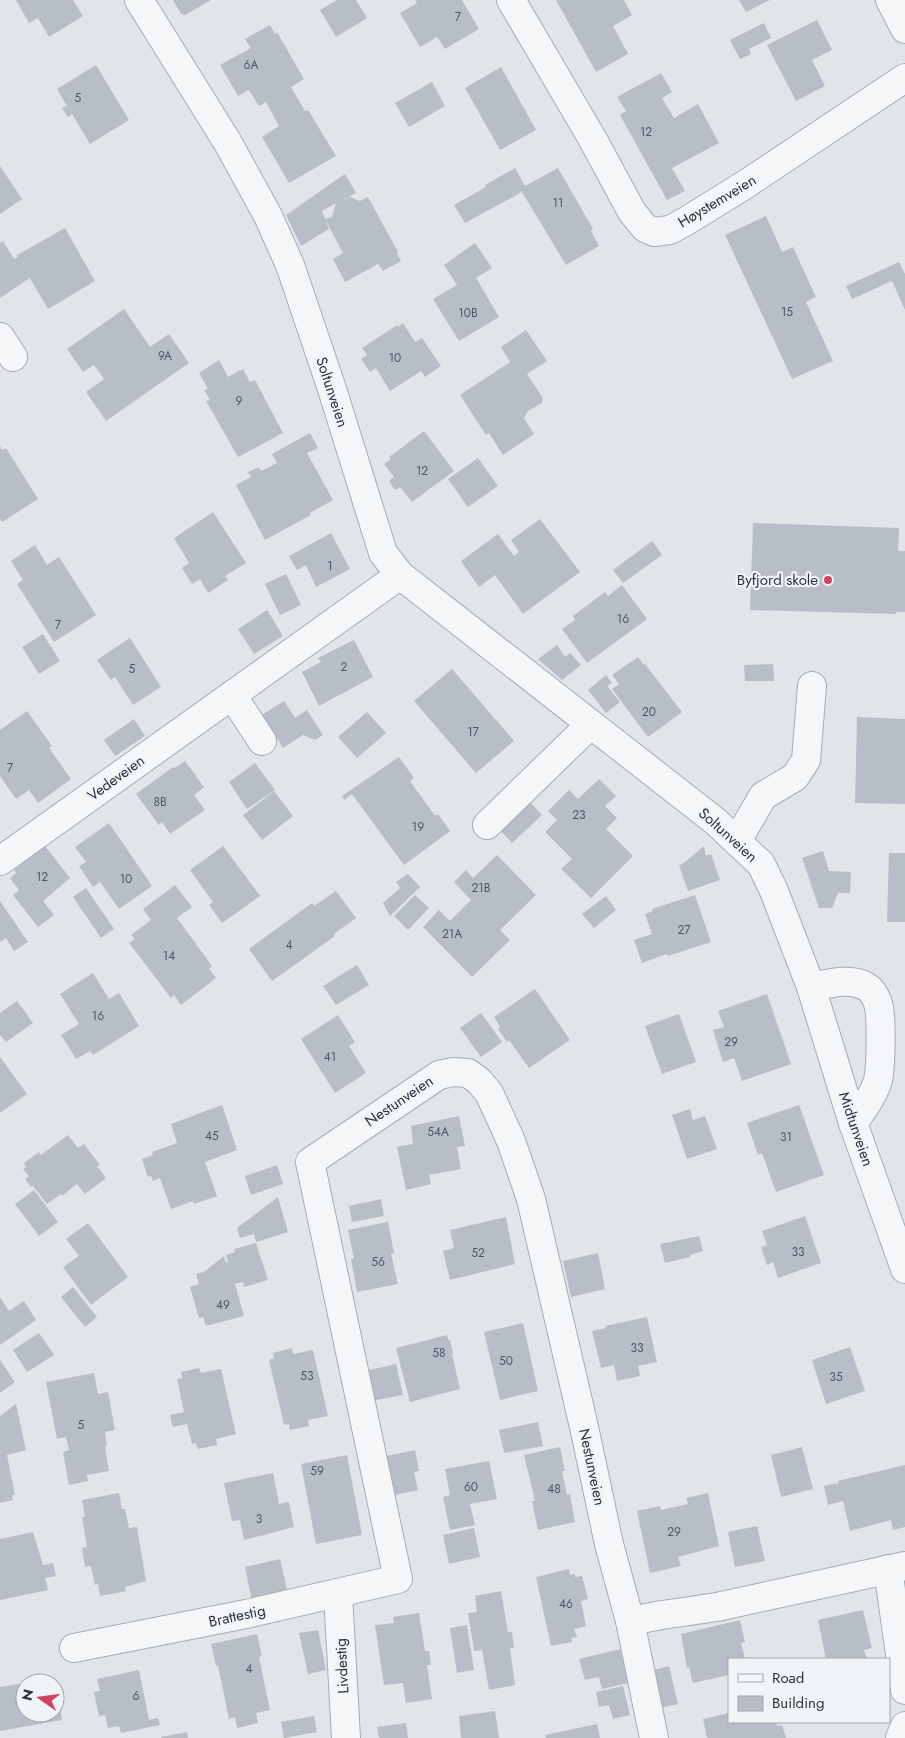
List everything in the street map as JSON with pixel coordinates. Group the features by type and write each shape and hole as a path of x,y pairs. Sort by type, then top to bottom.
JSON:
{"street":[{"name":"Soltunveien","path":"139,0 228,143 268,216 290,265 322,358 383,553 400,575 715,821 760,864 774,891 810,987"},
{"name":"Høystemveien","path":"511,0 592,138 632,212 646,228 654,232 670,230 697,215 905,78"},
{"path":"890,0 905,29"},
{"name":"Vedeveien","path":"0,861 400,575"},
{"path":"737,842 763,796 795,777 806,760 812,686"},
{"path":"232,695 262,741"},
{"path":"487,825 590,725"},
{"path":"810,987 836,982 850,982 867,987 878,1002 880,1025 878,1080 865,1107 853,1123"},
{"name":"Midtunveien","path":"810,987 853,1123 905,1270"},
{"name":"Nestunveien","path":"398,1579 310,1162 439,1075 453,1072 468,1073 479,1081 489,1093 511,1141 531,1199 584,1426 608,1544 630,1621 654,1738"},
{"path":"630,1621 662,1614 717,1607 896,1567 905,1690"},
{"name":"Brattestig","path":"74,1648 226,1618 398,1579"},
{"name":"Livdestig","path":"338,1594 346,1738"},
{"path":"900,1738 905,1726"}],"building":[{"path":"16,0 73,0 83,16 49,37 38,18 29,23"},
{"path":"173,0 211,0 185,15 181,14"},
{"path":"337,0 356,0 367,18 336,37 320,10"},
{"path":"415,0 462,0 479,29 445,49 437,37 420,47 400,13 417,3"},
{"path":"556,0 624,0 632,15 613,26 628,54 596,72"},
{"path":"739,0 770,0 746,12"},
{"path":"817,20 832,50 812,60 825,86 796,101 767,45"},
{"path":"764,23 771,38 749,49 751,54 740,59 730,40"},
{"path":"270,25 275,34 277,32 304,79 291,87 305,111 308,110 336,156 289,183 262,137 279,126 266,102 259,106 249,90 238,96 220,65 251,48 245,39"},
{"path":"96,65 129,120 90,144 72,114 68,117 62,108 67,106 57,89"},
{"path":"501,67 536,130 500,150 465,88"},
{"path":"661,73 672,92 662,98 674,118 698,104 719,143 672,168 685,191 667,200 620,115 626,111 617,97"},
{"path":"432,82 445,106 409,127 395,103"},
{"path":"0,166 22,199 0,214"},
{"path":"515,168 525,186 558,168 593,229 591,231 599,246 566,265 522,192 465,223 454,205"},
{"path":"345,174 356,193 339,202 350,197 360,201 368,197 401,261 383,271 378,264 345,282 333,259 343,253 325,220 329,229 301,246 286,215","holes":["336,203 332,217 325,219 322,211"]},
{"path":"766,216 782,252 793,247 816,297 806,302 833,361 792,379 725,235"},
{"path":"65,228 95,281 48,309 30,278 0,298 0,243 3,241 14,259 18,257 17,255"},
{"path":"475,243 492,268 476,278 499,317 459,341 433,299 457,285 444,265"},
{"path":"899,262 905,274 905,310 892,281 852,299 846,286"},
{"path":"124,309 150,347 169,334 189,363 106,421 86,392 104,379 94,365 83,372 67,349"},
{"path":"403,323 415,342 422,338 441,366 425,377 421,371 390,391 376,368 370,372 361,359 367,355 362,348"},
{"path":"526,330 547,361 527,374 543,398 542,403 528,411 524,418 534,434 503,455 489,433 486,435 460,395 510,362 501,347"},
{"path":"219,360 228,377 243,369 250,382 255,380 283,433 238,457 206,401 210,400 204,390 208,389 199,373"},
{"path":"424,431 454,471 412,502 400,487 395,490 389,481 394,477 384,464 391,459 389,457"},
{"path":"310,433 318,448 307,453 333,500 310,513 311,515 265,540 236,485 251,477 248,472 259,467 261,471 277,463 272,454"},
{"path":"0,446 2,450 6,448 38,499 2,522 0,519"},
{"path":"478,458 498,486 468,507 448,479"},
{"path":"213,512 246,563 225,576 228,580 208,593 200,579 192,584 182,568 189,563 174,538"},
{"path":"540,519 580,572 523,614 495,575 479,587 461,561 498,534 514,556 519,552 511,540"},
{"name":"Byfjord skole","path":"753,523 899,528 898,551 905,551 905,612 896,612 896,614 750,610"},
{"path":"331,533 350,569 316,587 306,565 297,570 289,556"},
{"path":"652,541 662,555 623,583 613,570"},
{"path":"35,545 47,565 59,557 96,615 54,642 17,584 23,580 11,561"},
{"path":"286,574 301,605 280,615 265,584"},
{"path":"622,585 647,619 587,663 562,629 575,620 573,616 605,592 608,596"},
{"path":"267,610 283,636 254,654 238,629"},
{"path":"43,634 60,661 39,674 22,647"},
{"path":"130,638 161,687 133,705 115,677 111,680 97,660"},
{"path":"354,640 373,677 319,706 302,672 321,662 318,658"},
{"path":"557,645 565,657 570,653 581,665 562,680 538,659"},
{"path":"638,657 682,712 648,737 612,689 619,684 612,675"},
{"path":"773,664 774,681 745,681 744,665"},
{"path":"452,669 514,741 476,773 414,701"},
{"path":"606,675 612,683 607,686 620,702 606,713 588,690"},
{"path":"284,701 295,718 307,710 323,735 315,740 303,735 283,748 262,715"},
{"path":"27,711 52,746 49,748 71,779 38,803 29,790 16,799 0,776 0,730"},
{"path":"367,712 386,733 357,758 338,737"},
{"path":"857,717 905,719 905,804 855,803"},
{"path":"134,719 145,736 115,756 104,740"},
{"path":"399,757 414,778 410,781 435,816 438,814 450,831 404,865 352,794 344,800 342,796"},
{"path":"185,761 204,787 194,795 205,810 170,834 162,822 159,825 136,794 173,767 175,768"},
{"path":"255,763 275,790 247,809 229,782"},
{"path":"599,779 616,796 605,806 617,818 606,829 633,856 591,898 561,869 572,859 545,832 557,820 548,811 569,790 578,799"},
{"path":"274,791 293,816 262,840 243,815"},
{"path":"529,801 542,815 512,843 499,829"},
{"path":"109,823 152,886 119,909 100,882 93,887 79,866 86,862 75,847"},
{"path":"45,846 70,878 43,901 54,915 38,927 13,895 19,890 10,878 16,873 14,870"},
{"path":"223,846 260,896 222,923 209,905 213,902 190,870"},
{"path":"704,846 706,856 711,854 720,880 688,891 679,865"},
{"path":"823,851 829,871 851,872 850,893 838,893 832,908 819,908 802,858"},
{"path":"889,853 905,853 905,922 887,922"},
{"path":"497,855 536,895 500,930 510,940 472,977 423,927 439,910 450,921 471,900 454,882 466,870 473,878"},
{"path":"408,874 420,887 390,916 383,903 400,888 396,882"},
{"path":"175,885 192,907 177,918 212,966 209,969 216,978 181,1005 174,995 171,998 129,943 135,939 131,935 151,920 143,909"},
{"path":"86,888 114,929 101,938 73,897"},
{"path":"336,891 356,918 334,934 335,936 272,981 249,949 312,903 314,906"},
{"path":"415,895 429,908 408,930 394,916"},
{"path":"695,895 711,942 642,963 634,940 652,934 645,914 653,911 652,909"},
{"path":"606,896 616,910 594,928 582,914"},
{"path":"0,901 28,942 14,951 6,938 0,942"},
{"path":"357,965 369,985 336,1005 323,986"},
{"path":"93,973 109,999 119,993 139,1026 93,1055 90,1051 76,1059 61,1035 79,1024 60,994"},
{"path":"535,989 570,1040 529,1068 509,1040 507,1042 498,1029 500,1027 494,1017"},
{"path":"767,994 791,1064 742,1081 734,1058 723,1062 713,1030 724,1027 718,1011"},
{"path":"17,1001 33,1023 6,1042 0,1035 0,1013"},
{"path":"481,1013 502,1042 481,1057 460,1028"},
{"path":"679,1014 696,1062 662,1074 645,1026"},
{"path":"338,1015 355,1042 349,1046 366,1073 335,1093 301,1039"},
{"path":"0,1057 27,1094 0,1113"},
{"path":"222,1105 237,1150 205,1162 217,1196 194,1204 193,1201 171,1209 160,1178 153,1181 151,1176 148,1177 142,1159 153,1155 152,1152 177,1143 171,1124"},
{"path":"799,1105 824,1175 776,1192 762,1153 758,1155 747,1123"},
{"path":"690,1109 693,1120 705,1116 717,1149 687,1159 672,1115"},
{"path":"459,1116 465,1146 457,1147 461,1169 429,1175 431,1184 406,1190 397,1147 413,1144 411,1126"},
{"path":"68,1135 78,1148 84,1144 100,1165 97,1166 106,1178 85,1194 77,1184 62,1196 61,1194 47,1204 25,1179 29,1176 23,1169 26,1167 24,1163 39,1152 41,1155"},
{"path":"277,1165 283,1184 251,1195 245,1176"},
{"path":"34,1190 58,1222 39,1236 15,1204"},
{"path":"278,1197 288,1232 256,1242 254,1234 240,1238 237,1228"},
{"path":"381,1199 384,1216 352,1222 349,1206"},
{"path":"805,1216 821,1263 778,1278 773,1262 767,1265 761,1247 767,1245 762,1231"},
{"path":"506,1217 515,1264 450,1280 443,1251 454,1248 450,1230"},
{"path":"388,1222 394,1253 391,1254 398,1284 357,1292 351,1259 354,1258 348,1230"},
{"path":"88,1223 128,1277 91,1305 63,1267 79,1256 66,1239"},
{"path":"699,1236 703,1251 690,1255 690,1257 665,1263 660,1244"},
{"path":"256,1243 268,1280 244,1287 243,1282 235,1284 244,1316 206,1326 203,1317 199,1318 190,1287 199,1284 196,1274 204,1272 224,1256 226,1263 228,1262 226,1255 235,1252 234,1249"},
{"path":"598,1253 605,1289 571,1297 563,1261"},
{"path":"73,1287 97,1317 85,1327 61,1297"},
{"path":"0,1297 9,1311 24,1301 36,1320 0,1345"},
{"path":"647,1317 657,1362 638,1366 640,1376 617,1381 614,1365 601,1368 592,1331 606,1328 605,1326"},
{"path":"523,1323 538,1391 500,1400 484,1332"},
{"path":"39,1333 54,1355 27,1372 13,1350"},
{"path":"447,1335 448,1340 450,1340 460,1389 410,1402 396,1348"},
{"path":"850,1347 865,1391 826,1404 812,1360"},
{"path":"292,1348 293,1354 313,1350 328,1416 308,1420 309,1426 290,1430 289,1424 284,1425 269,1360 274,1358 273,1353"},
{"path":"0,1360 15,1382 0,1393"},
{"path":"396,1364 403,1395 372,1401 365,1371"},
{"path":"199,1368 201,1373 221,1369 236,1434 216,1439 217,1445 198,1449 196,1443 192,1444 187,1424 173,1427 170,1415 184,1412 177,1379 182,1378 181,1372"},
{"path":"94,1373 98,1394 108,1392 115,1430 105,1432 109,1471 87,1475 88,1481 69,1485 63,1452 69,1450 66,1437 57,1439 46,1382"},
{"path":"16,1404 26,1450 7,1455 15,1495 12,1495 13,1500 0,1503 0,1416"},
{"path":"538,1422 543,1446 504,1453 499,1430"},
{"path":"560,1447 565,1471 562,1471 567,1495 570,1494 575,1522 538,1530 532,1501 535,1501 524,1455"},
{"path":"802,1447 813,1489 781,1497 771,1455"},
{"path":"415,1450 419,1471 414,1472 418,1490 390,1496 382,1457"},
{"path":"347,1455 362,1535 316,1544 301,1464"},
{"path":"489,1461 497,1499 470,1504 475,1525 450,1530 443,1497 450,1495 445,1469"},
{"path":"905,1465 905,1527 893,1530 891,1520 850,1531 843,1501 828,1505 824,1486"},
{"path":"273,1473 279,1504 289,1502 294,1527 244,1540 240,1520 232,1521 224,1483"},
{"path":"119,1493 122,1509 125,1509 129,1528 137,1527 146,1581 125,1587 126,1591 100,1596 98,1584 95,1585 91,1566 85,1567 82,1548 87,1547 82,1517 85,1517 82,1500"},
{"path":"708,1493 719,1546 678,1557 681,1566 650,1573 637,1511 660,1506 661,1510 688,1504 686,1498"},
{"path":"757,1526 765,1561 735,1567 728,1532"},
{"path":"474,1528 480,1557 449,1564 443,1535"},
{"path":"33,1532 43,1565 53,1563 56,1576 45,1578 48,1590 0,1600 0,1539"},
{"path":"280,1559 288,1594 252,1601 245,1567"},
{"path":"569,1569 570,1575 575,1574 575,1577 582,1576 588,1599 581,1601 586,1626 574,1629 577,1637 571,1638 572,1642 551,1646 536,1577"},
{"path":"501,1591 508,1632 512,1632 514,1648 510,1648 515,1685 489,1690 482,1650 474,1651 468,1613 477,1612 475,1596"},
{"path":"863,1610 872,1648 864,1650 867,1658 826,1658 818,1620"},
{"path":"419,1613 425,1651 429,1651 431,1665 427,1665 432,1699 406,1703 403,1683 384,1685 375,1625 394,1623 393,1617"},
{"path":"740,1620 745,1642 741,1643 745,1658 728,1658 728,1675 693,1683 689,1667 687,1668 681,1634"},
{"path":"467,1625 474,1670 457,1673 450,1628"},
{"path":"318,1630 326,1670 308,1674 299,1633"},
{"path":"257,1634 262,1656 259,1657 270,1710 256,1713 258,1723 237,1728 235,1717 229,1719 218,1666 216,1666 211,1644"},
{"path":"620,1649 628,1683 602,1689 599,1677 585,1680 579,1659"},
{"path":"669,1666 678,1704 660,1708 651,1671"},
{"path":"139,1670 149,1720 158,1718 160,1725 121,1733 119,1726 108,1728 105,1715 99,1716 94,1692 100,1691 97,1679"},
{"path":"15,1685 15,1723 45,1723 0,1731 0,1687"},
{"path":"623,1686 630,1715 613,1719 609,1705 599,1707 596,1692"},
{"path":"495,1711 499,1738 461,1738 459,1716"},
{"path":"728,1713 728,1723 776,1723 777,1726 782,1725 786,1738 707,1738 703,1719"},
{"path":"314,1716 317,1732 284,1738 281,1722"},
{"path":"406,1723 408,1738 379,1738 377,1727"},
{"path":"597,1724 600,1738 546,1738 545,1735"},
{"path":"187,1732 188,1738 161,1738 161,1737"}],"place":[{"name":"Byfjord skole","path":"828,580"}]}
